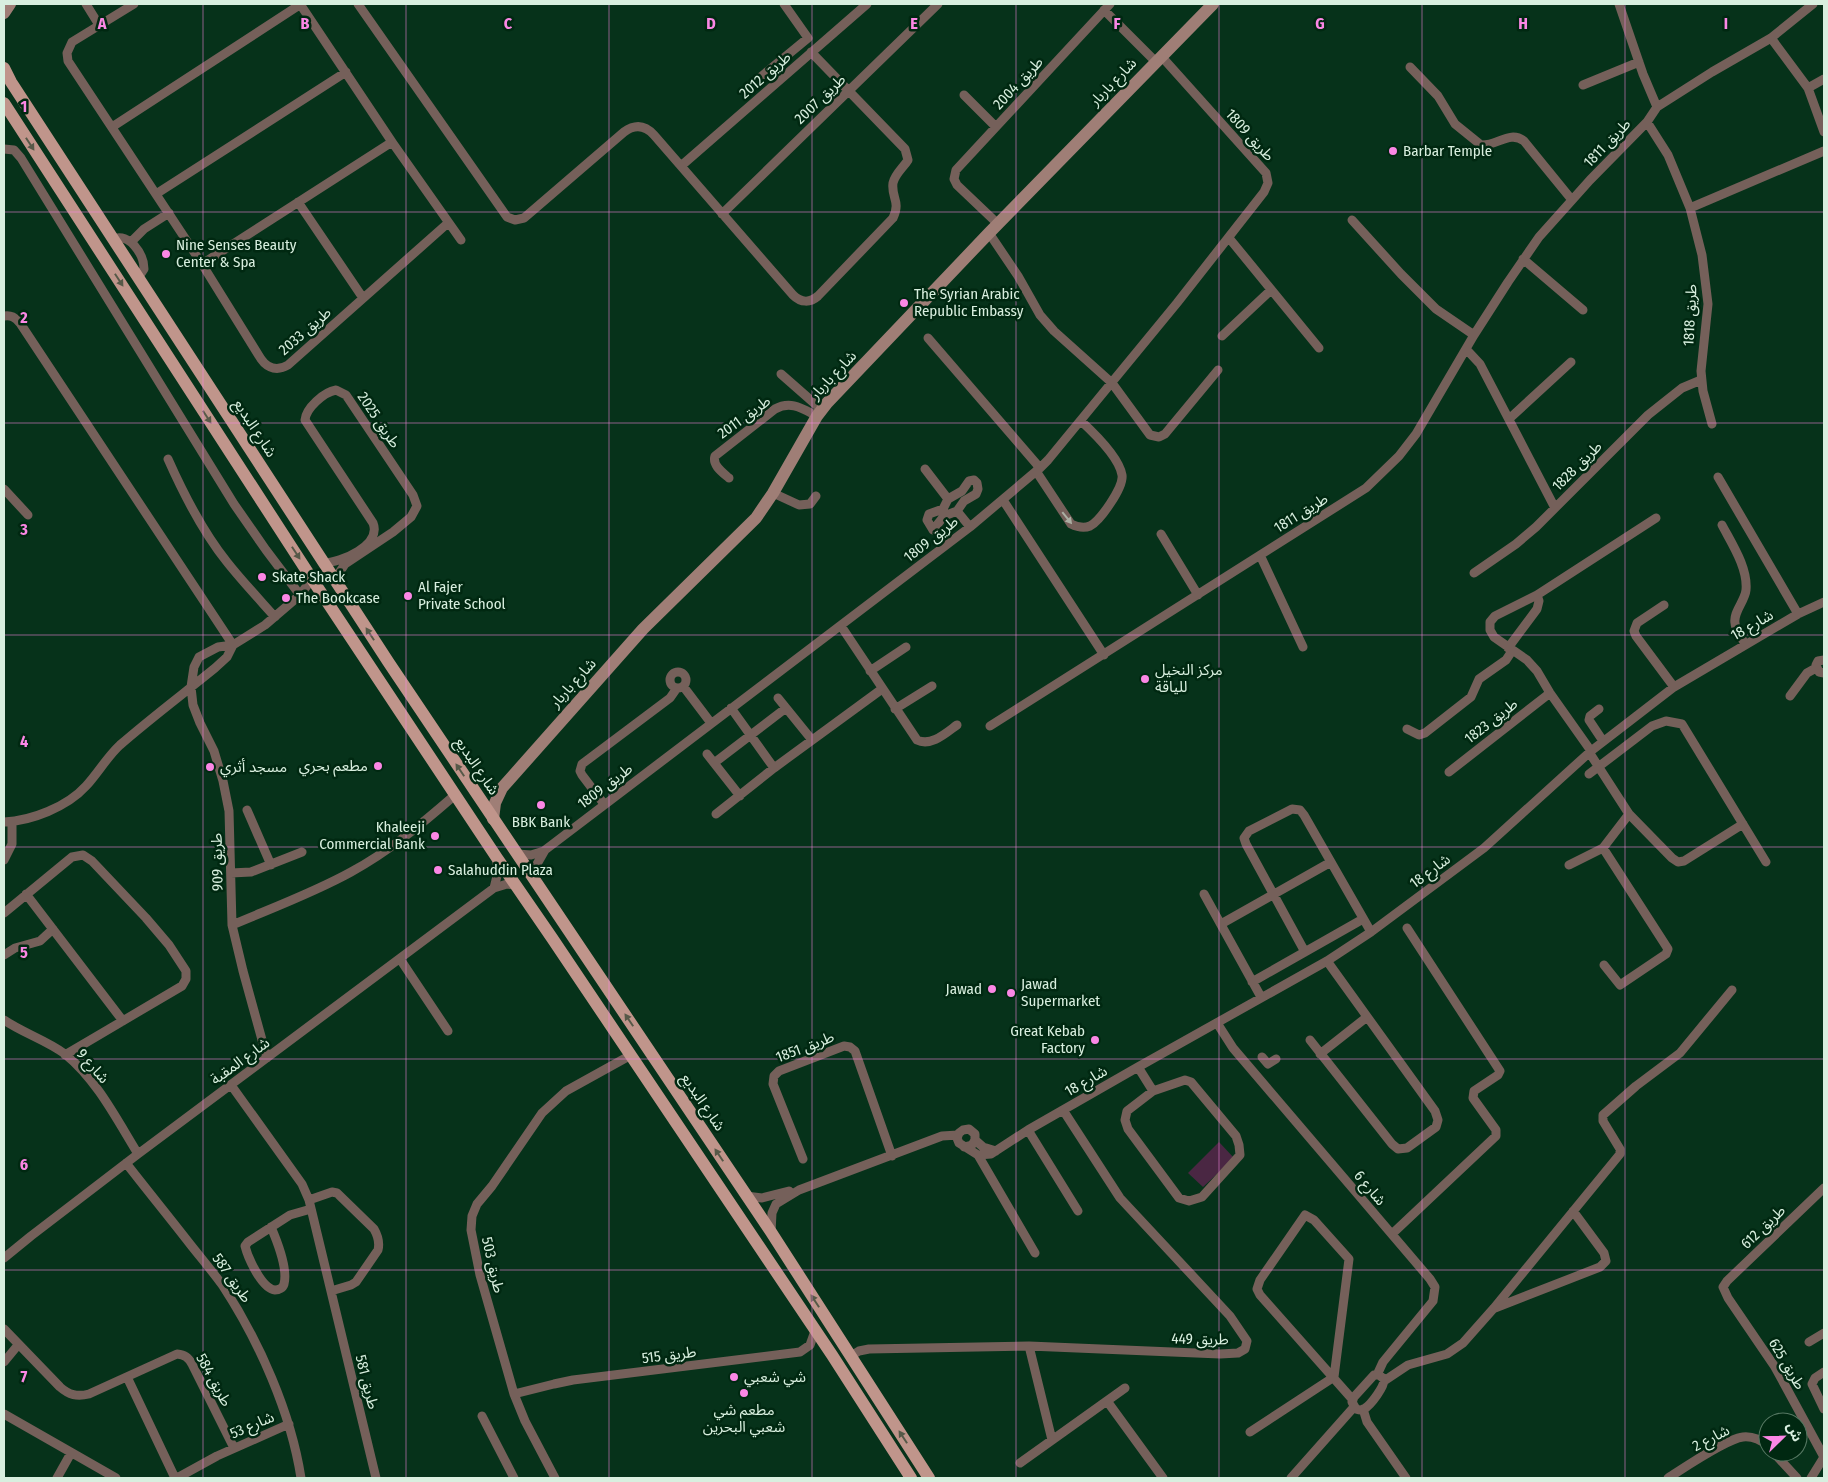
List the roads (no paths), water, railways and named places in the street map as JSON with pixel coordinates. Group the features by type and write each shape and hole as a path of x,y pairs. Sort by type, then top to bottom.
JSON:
{"main road":[{"name":"شارع البديع","path":"4,68 11,82 336,583 771,1232 930,1478"},
{"path":"4,103 312,579 815,1331 911,1478"},
{"path":"552,938 567,928"}],"street":[{"path":"4,13 10,4"},
{"path":"86,4 99,25"},
{"name":"طريق 2033","path":"134,4 72,42 68,49 67,57 202,264 261,359 268,367 284,368 288,365 448,223"},
{"path":"112,127 301,4 392,142 461,240"},
{"path":"358,4 504,214 510,219 524,218 624,132 634,126 640,126 650,131 793,295 801,301 810,301 818,296 893,218 897,203 893,182 908,160 908,154 901,145 811,52"},
{"path":"751,85 808,38 784,4"},
{"name":"طريق 2012","path":"681,166 867,4"},
{"name":"طريق 2007","path":"722,214 938,4"},
{"name":"شارع باربار","path":"493,819 495,803 502,788 643,629 752,522 773,493 819,413 994,229 1214,4"},
{"path":"1618,4 1657,107"},
{"name":"طريق 1811","path":"990,726 1366,488 1399,456 1416,434 1474,335 1523,259 1545,230 1647,122 1657,107 1712,72 1772,38 1813,4"},
{"name":"طريق 1809","path":"517,854 531,854 545,850 970,527 1038,470 1112,383 1266,190 1267,176 1159,59 1107,7"},
{"name":"طريق 2004","path":"994,229 957,185 954,179 956,170 1107,7"},
{"path":"1772,38 1808,88 1824,132"},
{"path":"1583,85 1639,62"},
{"path":"1410,67 1438,96 1455,124 1482,145 1510,137 1520,138 1572,200"},
{"path":"156,194 346,72"},
{"path":"1808,88 1824,79"},
{"path":"964,95 996,127"},
{"name":"طريق 1818","path":"1647,122 1668,155 1690,208 1702,255 1708,304 1701,362 1702,380 1712,424"},
{"path":"202,264 392,142"},
{"path":"4,149 14,150 21,158 234,504 300,595"},
{"path":"1690,208 1824,151"},
{"path":"298,202 364,298"},
{"path":"131,242 144,229 169,213"},
{"path":"1352,220 1436,309 1474,335"},
{"path":"994,229 1034,306 1043,319 1112,383 1147,433 1159,437 1167,432 1218,370"},
{"path":"113,239 122,237 131,242 142,258 143,272 138,278"},
{"path":"1229,238 1319,348"},
{"path":"1523,259 1583,310"},
{"path":"1222,336 1271,290"},
{"path":"4,316 10,315 20,323 233,645"},
{"path":"928,338 1038,470 1067,521 1076,527 1086,527 1094,522 1119,491 1122,480 1118,465 1103,443 1081,421"},
{"path":"1466,349 1480,364 1555,508"},
{"path":"1509,419 1571,362"},
{"path":"781,374 819,413"},
{"name":"طريق 1828","path":"1474,573 1527,536 1648,416 1682,388 1702,380"},
{"name":"طريق 2025","path":"336,583 339,573 345,564 393,532 414,514 416,506 415,498 346,395 340,391 333,391 326,394 308,410 305,417 306,424 373,523"},
{"name":"طريق 2011","path":"728,478 716,465 715,456 776,409 782,405 790,404 819,413"},
{"path":"168,459 194,513 210,538 227,562 275,617"},
{"path":"924,469 948,499"},
{"path":"1718,476 1798,614"},
{"path":"4,489 28,515"},
{"path":"773,493 799,505 810,504 816,496"},
{"path":"948,499 963,496 957,511"},
{"path":"933,530 944,512 948,499"},
{"path":"1003,500 1104,654"},
{"path":"940,538 928,522 928,516 931,513 957,511"},
{"path":"957,511 970,527"},
{"path":"1656,518 1537,595 1492,618 1489,626 1491,634 1532,665 1590,751 1629,814 1672,858 1678,862 1684,861 1743,824"},
{"path":"323,563 342,560 369,543 374,534 373,523"},
{"path":"373,523 377,527 393,532"},
{"path":"1722,525 1734,547 1745,578 1746,589 1744,599 1734,622 1745,644"},
{"path":"1161,534 1198,595"},
{"path":"1260,555 1303,647"},
{"path":"4,860 12,844 8,822 45,812 73,798 85,788 115,750 222,662 233,645 275,617 300,595 312,579"},
{"path":"1407,729 1419,735 1425,733 1471,697 1479,679 1506,660 1510,649 1537,609 1539,601 1537,595"},
{"name":"شارع 18","path":"978,1155 984,1156 996,1151 1028,1130 1327,961 1371,932 1484,848 1590,751 1674,687 1745,644 1798,614 1824,602"},
{"path":"1664,605 1637,623 1634,631 1674,687"},
{"path":"840,626 914,737 924,743 931,742 957,725"},
{"name":"طريق 909","path":"233,645 218,647 199,657 194,667 191,687 193,704 214,751 223,780 229,811 232,925 267,1058"},
{"path":"870,671 906,647"},
{"path":"1790,696 1807,673 1816,668 1818,661 1824,660"},
{"path":"1816,668 1824,674"},
{"path":"895,708 932,686"},
{"path":"604,804 582,775 580,771 582,764 670,698 680,687 711,723"},
{"path":"716,814 774,768 882,689"},
{"name":"طريق 1823","path":"1449,772 1550,693"},
{"path":"778,698 812,740"},
{"path":"731,708 774,768"},
{"path":"714,763 786,708"},
{"path":"1599,709 1590,716 1589,720 1603,741"},
{"path":"1589,774 1652,726 1666,721 1682,724 1766,862"},
{"path":"707,754 740,796"},
{"path":"475,793 489,793 502,788"},
{"path":"232,925 351,872 388,849 455,795"},
{"path":"247,810 271,865"},
{"path":"1305,952 1244,841 1245,835 1249,831 1292,810 1300,810 1304,815 1371,932"},
{"path":"1569,864 1603,848 1629,814"},
{"path":"1603,848 1666,943 1668,949 1666,954 1620,985 1604,965"},
{"name":"طريق 1809","path":"534,880 537,864 545,850"},
{"path":"231,873 251,872 302,852"},
{"path":"4,913 72,857 83,855 146,918 169,945 186,971 186,979 182,986 65,1055"},
{"path":"494,888 497,876 497,858"},
{"path":"1220,924 1331,862"},
{"name":"شارع المقبة","path":"4,1258 138,1154 494,888 507,884 516,885"},
{"path":"26,894 123,1021"},
{"path":"1204,894 1261,997"},
{"path":"1252,982 1363,919"},
{"path":"1392,1234 1496,1136 1496,1130 1472,1095 1474,1091 1498,1075 1500,1071 1406,928"},
{"path":"4,955 15,948 40,941 53,929"},
{"path":"400,959 448,1031"},
{"path":"1310,1040 1392,1144 1398,1149 1407,1148 1436,1127 1438,1120 1435,1111 1327,961"},
{"path":"1384,1381 1408,1365 1447,1354 1458,1347 1494,1308 1620,1154 1620,1149 1603,1120 1603,1115 1636,1086 1680,1053 1732,990"},
{"path":"1320,1054 1367,1018"},
{"name":"شارع 6","path":"1216,1023 1228,1042 1433,1283 1435,1297 1431,1305 1383,1362 1377,1375 1372,1377 1362,1388 1357,1405"},
{"name":"شارع 9","path":"6,1025 43,1041 65,1055 90,1081 138,1154"},
{"name":"طريق 1851","path":"803,1159 773,1084 774,1076 779,1071 844,1046 850,1047 855,1051 892,1156"},
{"name":"طريق 503","path":"554,1478 514,1394 480,1275 471,1230 472,1216 477,1204 492,1186 542,1113 566,1091 631,1055"},
{"path":"1256,1075 1265,1060 1276,1059"},
{"path":"1138,1067 1153,1091"},
{"path":"1185,1080 1191,1082 1236,1136 1240,1156 1202,1197 1189,1201 1179,1198 1128,1129 1125,1120 1127,1111 1153,1091 1185,1080"},
{"name":"طريق 581","path":"230,1085 302,1184 310,1205 376,1478"},
{"name":"طريق 449","path":"851,1356 869,1349 1029,1346 1220,1354 1238,1353 1246,1349 1247,1341 1230,1316 1120,1198 1063,1110"},
{"path":"969,1129 975,1134 975,1140 972,1145 961,1142 964,1130 969,1129"},
{"path":"1028,1130 1078,1211"},
{"path":"746,1196 768,1198 799,1190 947,1135 961,1142 978,1155 1035,1253"},
{"path":"975,1140 983,1147 996,1151"},
{"name":"طريق 587","path":"126,1164 221,1284 234,1304 256,1344 289,1424"},
{"name":"طريق 612","path":"1723,1287 1824,1188"},
{"path":"771,1232 772,1213 776,1204 799,1190"},
{"path":"271,1227 279,1247 284,1272 283,1287 279,1290 273,1290 261,1279 249,1258 246,1246 248,1242 271,1227 290,1215 332,1192 337,1193 374,1229 378,1235 378,1250 356,1282 351,1286 331,1292"},
{"path":"1494,1308 1600,1267 1606,1261 1604,1253 1573,1211"},
{"path":"1250,1432 1334,1377 1349,1258 1314,1220 1305,1216 1260,1280 1257,1289 1260,1295 1334,1377 1357,1405 1406,1478"},
{"name":"طريق 625","path":"1723,1287 1728,1298 1775,1367 1824,1457"},
{"name":"طريق 584","path":"4,1329 66,1392 73,1396 89,1394 177,1354 184,1354 189,1358 234,1448"},
{"name":"طريق 515","path":"514,1394 573,1380 800,1352 810,1345 815,1331"},
{"path":"1809,1342 1824,1333"},
{"path":"4,1362 18,1345"},
{"path":"1029,1346 1052,1440"},
{"path":"1824,1372 1814,1378 1812,1384 1824,1409"},
{"path":"1291,1478 1357,1405 1374,1398 1383,1387 1384,1381 1382,1376 1377,1375"},
{"path":"128,1377 176,1478"},
{"path":"1020,1463 1125,1388"},
{"path":"1362,1388 1374,1398"},
{"path":"1107,1401 1163,1478"},
{"path":"4,1414 116,1478"},
{"path":"482,1416 514,1478"},
{"name":"شارع 53","path":"176,1478 234,1448 289,1424 301,1478"},
{"name":"شارع 2","path":"1668,1478 1738,1438 1755,1438 1758,1440"},
{"path":"57,1478 71,1453"},
{"path":"1811,1478 1824,1457"},
{"path":"1782,1462 1797,1478"}],"place":[{"name":"Barbar Temple","path":"1393,151"},
{"name":"Nine Senses Beauty Center & Spa","path":"166,254"},
{"name":"The Syrian Arabic Republic Embassy","path":"904,303"},
{"name":"Skate Shack","path":"262,577"},
{"name":"Al Fajer Private School","path":"408,596"},
{"name":"The Bookcase","path":"286,598"},
{"name":"مركز النخيل للياقة","path":"1145,679"},
{"name":"مطعم بحري","path":"378,766"},
{"name":"مسجد أثري","path":"210,767"},
{"name":"BBK Bank","path":"541,805"},
{"name":"Khaleeji Commercial Bank","path":"435,836"},
{"name":"Salahuddin Plaza","path":"438,870"},
{"name":"Jawad","path":"992,989"},
{"name":"Jawad Supermarket","path":"1011,993"},
{"name":"Great Kebab Factory","path":"1095,1040"},
{"name":"شي شعبي","path":"734,1377"},
{"name":"مطعم شي شعبي البحرين","path":"744,1393"}]}
